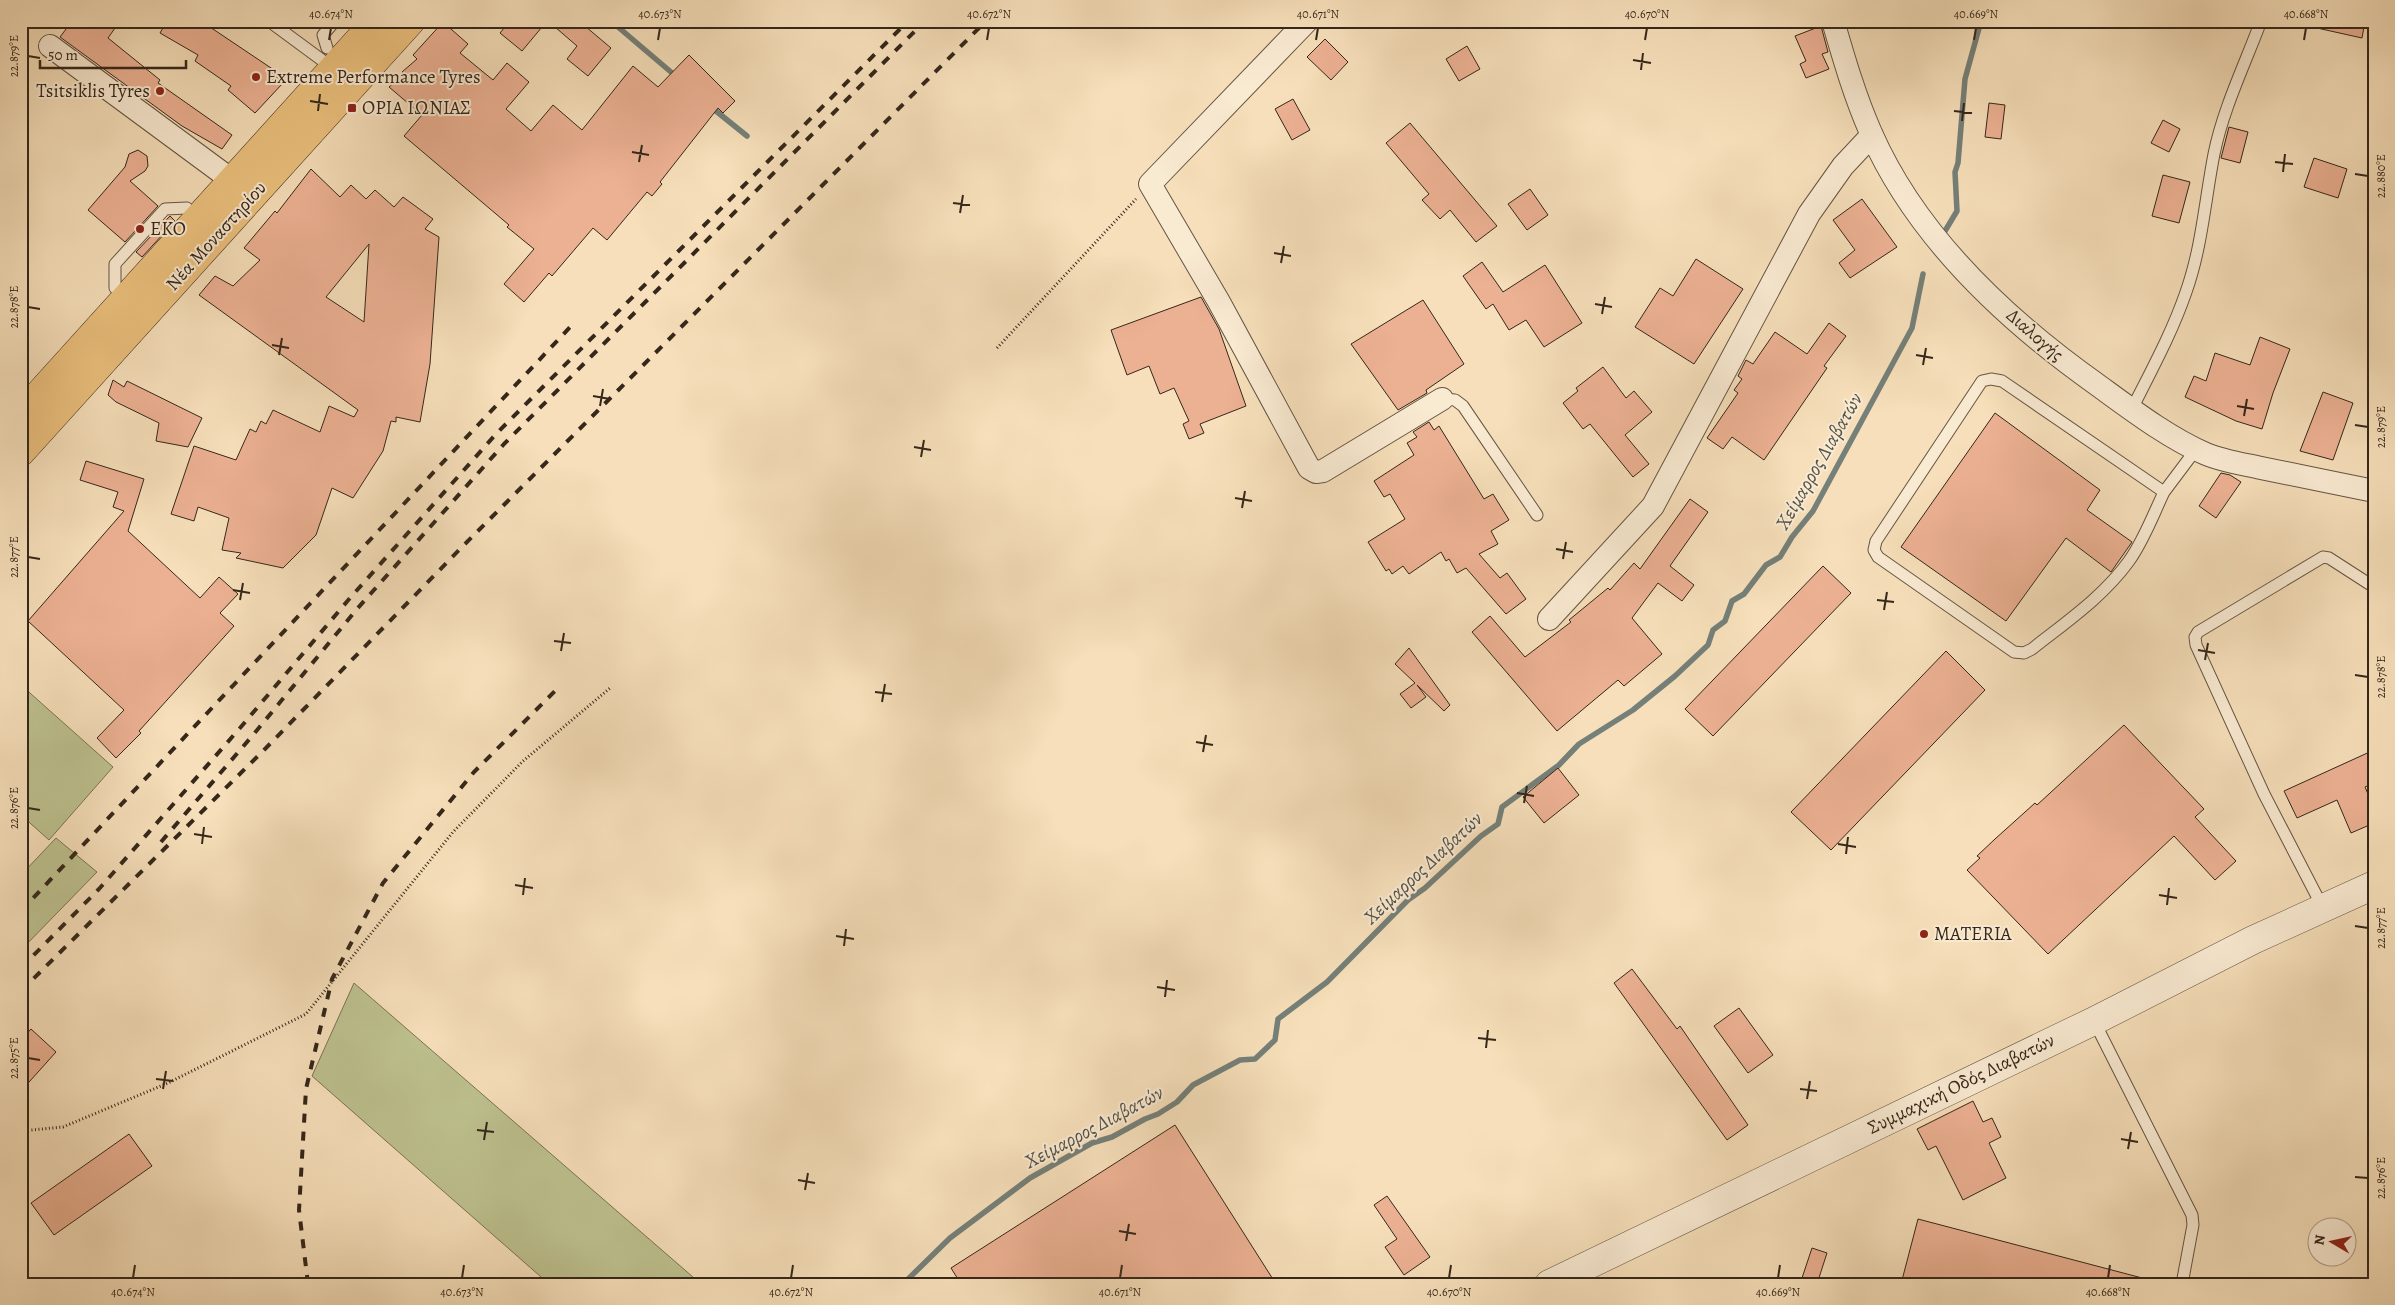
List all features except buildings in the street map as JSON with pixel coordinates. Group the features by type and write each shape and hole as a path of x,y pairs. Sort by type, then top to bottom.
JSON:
{"main road":[{"name":"Νέα Μοναστηρίου","path":"21,414 233,181 330,58 376,21"},
{"name":"Νέα Μοναστηρίου","path":"21,452 411,21"}],"street":[{"path":"1306,21 1150,184 1219,302 1309,468 1316,472 1323,471 1442,399"},
{"name":"Διαλογής","path":"1833,21 1853,89 1872,135 1918,216 1960,265 2040,341 2066,363 2132,409 2205,453 2233,462 2374,491"},
{"path":"50,46 233,181"},
{"path":"1549,619 1653,506 1809,214 1843,166 1872,135"},
{"name":"Συμμαχική Οδός Διαβατών","path":"1549,1284 2094,1021 2177,977 2374,885"}],"lane":[{"path":"269,21 330,58"},
{"path":"330,58 324,35 335,21"},
{"path":"2132,409 2169,335 2187,291 2202,238 2214,154 2221,127 2261,21"},
{"path":"115,288 115,264 165,209 187,208"},
{"path":"2164,492 2002,381 1991,379 1982,382 1876,541 1874,550 1878,557 2014,652 2024,654 2032,650 2086,607 2108,586 2137,547 2164,492 2197,448"},
{"path":"1442,399 1455,400 1463,406 1537,516"},
{"path":"2323,908 2264,794 2196,645 2195,637 2198,632 2323,557 2329,558 2374,587"},
{"path":"2094,1021 2192,1215 2193,1225 2182,1284"}],"path":[{"path":"997,348 1150,184"},
{"path":"21,1131 63,1127 168,1082 306,1014 453,832 523,761 610,688"}],"green space":[{"path":"21,685 113,767 49,840 21,815"},
{"path":"56,838 97,872 21,950 21,875"},
{"path":"354,983 701,1284 549,1284 312,1076"}],"waterway":[{"path":"611,21 678,78"},
{"name":"Χείμαρρος Διαβατών","path":"1945,231 1957,211 1955,172 1958,163 1965,79 1981,21"},
{"path":"711,107 747,136"},
{"name":"Χείμαρρος Διαβατών","path":"903,1284 950,1238 1030,1178 1092,1143 1112,1137 1158,1114 1177,1102 1193,1085 1240,1060 1255,1059 1275,1040 1278,1019 1327,982 1408,900 1425,888 1481,836 1498,824 1502,807 1559,765 1579,744 1633,710 1675,676 1708,645 1713,630 1725,621 1732,601 1744,594 1766,565 1780,557 1792,537 1813,511 1912,328 1923,274"}],"railway":[{"path":"21,968 99,889 240,728 350,598 496,434 908,21"},
{"path":"161,842 253,735 357,609 504,444 925,21"},
{"path":"21,991 264,750 462,547 986,21"},
{"path":"21,911 573,324"},
{"path":"308,1284 299,1210 306,1089 332,979 383,883 474,772 558,688"}],"place":[{"name":"Extreme Performance Tyres","path":"256,77"},
{"name":"Tsitsiklis Tyres","path":"160,91"},
{"name":"ΟΡΙΑ ΙΩΝΙΑΣ","path":"352,108"},
{"name":"EKO","path":"140,229"},
{"name":"MATERIA","path":"1924,934"}]}
